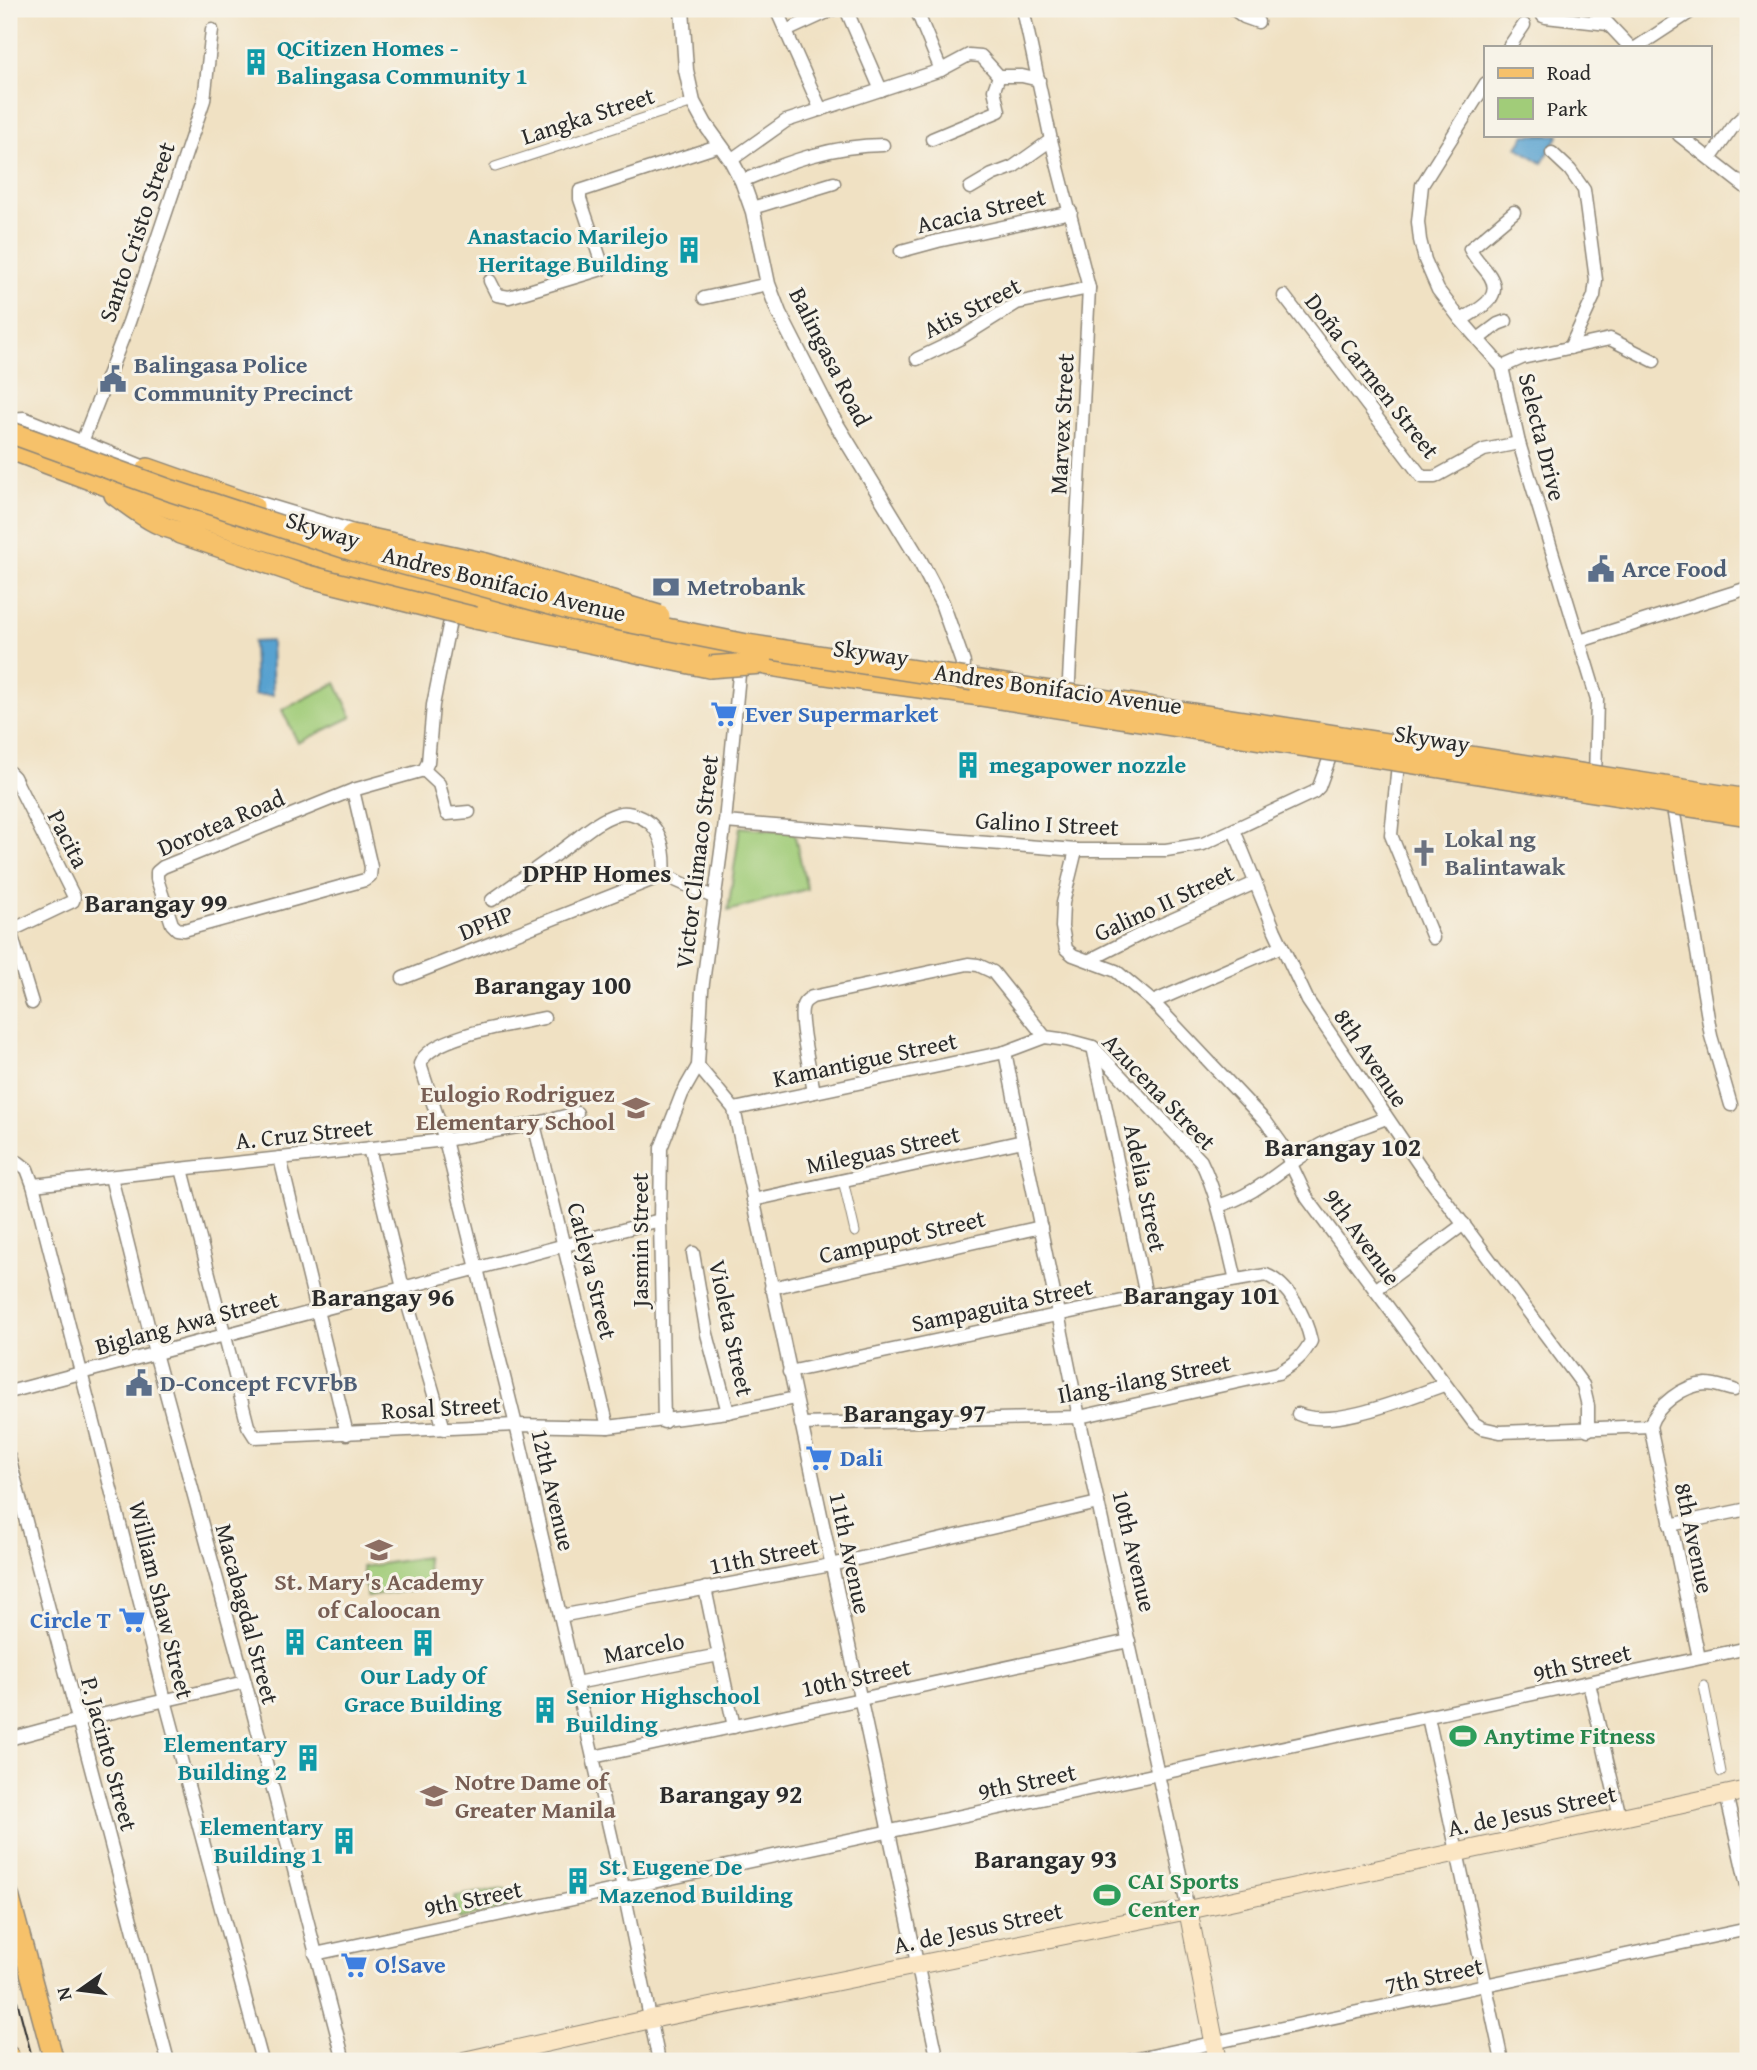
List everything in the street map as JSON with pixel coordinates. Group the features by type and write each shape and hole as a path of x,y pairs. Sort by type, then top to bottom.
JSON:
{"highway":[{"name":"Skyway","path":"9,431 248,516 412,567 743,654 1748,800"},
{"name":"Skyway","path":"9,448 192,515 410,583 572,623 762,663 1748,817"},
{"path":"148,469 253,506 372,540 486,564 620,603 743,654"},
{"path":"180,533 307,576 475,618 709,667 762,663"}],"main road":[{"name":"Andres Bonifacio Avenue","path":"9,431 144,482 367,552 460,579 669,628 1068,692 1596,769 1748,794"},
{"name":"Andres Bonifacio Avenue","path":"9,456 281,553 455,598 1068,715 1398,764 1594,797 1748,817"},
{"path":"114,495 153,523 180,533 220,531"},
{"name":"A. de Jesus Street","path":"464,2061 651,2019 1188,1910 1748,1790"},
{"path":"9,1895 54,2061"},
{"name":"10th Avenue","path":"1188,1910 1217,2053"},
{"path":"9,2056 10,2061"}],"street":[{"name":"Balingasa Road","path":"682,9 686,69 693,102 742,181 752,208 768,284 779,313 832,417 920,561 942,603 963,663 962,675"},
{"path":"776,9 821,110"},
{"path":"786,31 834,9"},
{"path":"846,9 881,90"},
{"name":"Marvex Street","path":"1023,9 1051,139 1088,288 1068,715"},
{"path":"1233,9 1258,22"},
{"path":"1542,9 1543,16 1546,17 1608,24"},
{"path":"1594,9 1629,46"},
{"path":"1639,46 1695,9"},
{"path":"920,10 941,70"},
{"path":"1510,46 1524,25"},
{"name":"Santo Cristo Street","path":"82,442 129,322 204,100 212,30"},
{"path":"731,160 786,121 941,70 975,54 985,60 999,76 1022,76 1039,80"},
{"path":"932,139 999,111 994,90 999,76"},
{"name":"Selecta Drive","path":"1484,86 1422,185 1418,222 1425,260 1438,290 1502,367 1519,443 1598,705 1594,797"},
{"name":"Langka Street","path":"495,167 693,102"},
{"path":"1710,159 1735,124 1748,112"},
{"path":"1680,136 1748,189"},
{"path":"970,188 1013,167 1051,139"},
{"path":"490,281 497,295 509,297 602,270 580,199 580,191 721,145"},
{"path":"742,181 831,150 860,145 883,145"},
{"path":"1552,153 1570,170 1584,190 1596,280 1594,296 1570,348"},
{"path":"752,208 834,183"},
{"name":"Acacia Street","path":"901,251 1070,212"},
{"path":"1461,320 1488,302 1495,289 1492,278 1471,248 1514,212"},
{"path":"704,298 768,284"},
{"name":"Atis Street","path":"917,359 961,338 1017,303 1088,288"},
{"name":"Doña Carmen Street","path":"1284,296 1417,472 1429,478 1484,450 1519,443"},
{"path":"1478,339 1497,324 1506,321"},
{"path":"1502,367 1522,358 1613,339 1654,361"},
{"name":"Andres Bonifacio Avenue","path":"9,419 24,418 148,469 315,520 571,588 669,628"},
{"path":"1580,641 1748,588"},
{"path":"455,598 433,705 425,770 439,784 447,814 469,812"},
{"name":"Victor Climaco Street","path":"698,1066 702,990 725,822 743,654"},
{"name":"Galino Ⅰ Street","path":"725,822 1076,849 1166,850 1203,844 1314,792 1319,787 1331,754"},
{"path":"1398,764 1391,835 1433,938"},
{"name":"Dorotea Road","path":"353,790 371,867 370,876 365,880 184,930 177,929 172,924 157,879 157,872 163,867 353,790 425,770"},
{"name":"Pacita","path":"9,772 14,777 74,897 73,901 10,929"},
{"path":"1673,808 1711,1035 1731,1105"},
{"name":"DPHP","path":"403,978 664,875 666,858 654,827 644,818 631,813 619,813 588,830 492,900"},
{"name":"8th Avenue","path":"1234,830 1308,1001 1386,1118 1583,1385 1588,1406 1588,1430"},
{"name":"9th Avenue","path":"1076,849 1063,904 1062,927 1066,949 1073,955 1116,971 1153,1002 1266,1122 1281,1143 1307,1198 1465,1413 1482,1428 1500,1432 1650,1426"},
{"path":"664,875 715,898"},
{"name":"Galino Ⅱ Street","path":"1090,960 1147,931 1255,883"},
{"path":"10,929 32,1003"},
{"path":"1153,1002 1282,946"},
{"path":"814,1092 801,1011 803,1004 812,997 968,964 978,965 987,967 998,977 1045,1037"},
{"name":"12th Avenue","path":"544,1018 468,1034 425,1055 421,1066 445,1140 516,1425 623,1887 659,2061"},
{"name":"Azucena Street","path":"1045,1037 1093,1047 1201,1161 1218,1206 1236,1280"},
{"name":"Kamantigue Street","path":"734,1109 1005,1052 1045,1037"},
{"name":"Adelia Street","path":"1093,1047 1146,1296"},
{"name":"10th Avenue","path":"1005,1052 1079,1417 1188,1910"},
{"name":"11th Avenue","path":"698,1066 734,1109 938,2061"},
{"name":"Jasmin Street","path":"664,1422 661,1148 682,1094 698,1066"},
{"name":"A. Cruz Street","path":"33,1185 445,1140 534,1124 577,1113"},
{"path":"1218,1206 1240,1200 1321,1144 1386,1118"},
{"name":"Catleya Street","path":"534,1124 608,1427"},
{"name":"Mileguas Street","path":"753,1200 1023,1141"},
{"path":"369,1148 403,1288 443,1429"},
{"path":"280,1158 347,1434"},
{"path":"9,1164 18,1162 27,1169 33,1185"},
{"path":"181,1169 225,1335"},
{"name":"Macabagdal Street","path":"111,1177 155,1353 245,1682 344,2061"},
{"path":"843,1180 855,1232"},
{"name":"William Shaw Street","path":"33,1185 165,1700 262,2061"},
{"name":"Biglang Awa Street","path":"9,1392 660,1220"},
{"path":"1375,1290 1464,1224"},
{"name":"Campupot Street","path":"771,1288 1041,1227"},
{"name":"Violeta Street","path":"693,1253 707,1334 728,1412"},
{"name":"Sampaguita Street","path":"789,1372 1146,1296 1266,1275 1276,1279 1308,1327 1311,1341"},
{"name":"Rosal Street","path":"225,1335 248,1426 255,1437 516,1425 608,1427 664,1422 795,1398"},
{"name":"Ilang-ilang Street","path":"801,1424 1079,1417 1278,1373 1305,1353 1311,1341"},
{"path":"1650,1426 1653,1416 1685,1390 1706,1384 1734,1390"},
{"path":"1298,1414 1318,1419 1366,1411 1444,1385"},
{"name":"8th Avenue","path":"1650,1426 1699,1658"},
{"name":"P. Jacinto Street","path":"9,1457 168,2061"},
{"name":"11th Street","path":"560,1616 831,1564 1098,1503"},
{"path":"1670,1525 1748,1509"},
{"name":"Marcelo","path":"705,1588 734,1727"},
{"name":"10th Street","path":"593,1758 1129,1642"},
{"name":"9th Street","path":"315,1954 1748,1648"},
{"name":"Marcelo","path":"576,1683 719,1655"},
{"path":"9,1739 245,1682"},
{"path":"1589,1683 1620,1817"},
{"path":"1704,1686 1721,1772"},
{"path":"1428,1717 1502,2061"},
{"path":"1726,1794 1748,1890"},
{"name":"7th Street","path":"1128,2061 1217,2053 1486,1986 1748,1929"}],"green space":[{"path":"336,683 352,717 298,743 282,710"},
{"path":"740,827 794,832 807,889 728,911"},
{"path":"426,1557 430,1587 367,1597 362,1567"},
{"path":"505,1889 510,1897 508,1908 459,1919 455,1896"}],"water":[{"path":"1524,136 1558,136 1542,163 1517,147"},
{"path":"271,641 273,695 255,695 253,642"}],"tram line":[{"path":"9,1970 33,2061"}],"place":[{"name":"QCitizen Homes - Balingasa Community 1","path":"256,62"},
{"name":"Anastacio Marilejo Heritage Building","path":"689,250"},
{"name":"Balingasa Police Community Precinct","path":"113,379"},
{"name":"Arce Food","path":"1601,569"},
{"name":"Metrobank","path":"666,587"},
{"name":"Ever Supermarket","path":"724,714"},
{"name":"megapower nozzle","path":"968,765"},
{"name":"Lokal ng Balintawak","path":"1424,853"},
{"name":"Eulogio Rodriguez Elementary School","path":"636,1108"},
{"name":"D-Concept FCVFbB","path":"139,1383"},
{"name":"Dali","path":"819,1458"},
{"name":"St. Mary's Academy of Caloocan","path":"379,1550"},
{"name":"Circle T","path":"132,1620"},
{"name":"Canteen","path":"295,1642"},
{"name":"Our Lady Of Grace Building","path":"423,1643"},
{"name":"Senior Highschool Building","path":"545,1710"},
{"name":"Anytime Fitness","path":"1463,1736"},
{"name":"Elementary Building 2","path":"308,1758"},
{"name":"Notre Dame of Greater Manila","path":"434,1796"},
{"name":"Elementary Building 1","path":"344,1841"},
{"name":"St. Eugene De Mazenod Building","path":"578,1881"},
{"name":"CAI Sports Center","path":"1107,1895"},
{"name":"O!Save","path":"354,1965"}],"district":[{"name":"DPHP Homes","path":"597,873"},
{"name":"Barangay 99","path":"156,903"},
{"name":"Barangay 100","path":"553,985"},
{"name":"Barangay 102","path":"1343,1147"},
{"name":"Barangay 101","path":"1202,1295"},
{"name":"Barangay 96","path":"383,1297"},
{"name":"Barangay 97","path":"915,1413"},
{"name":"Barangay 92","path":"731,1794"},
{"name":"Barangay 93","path":"1046,1859"}]}
